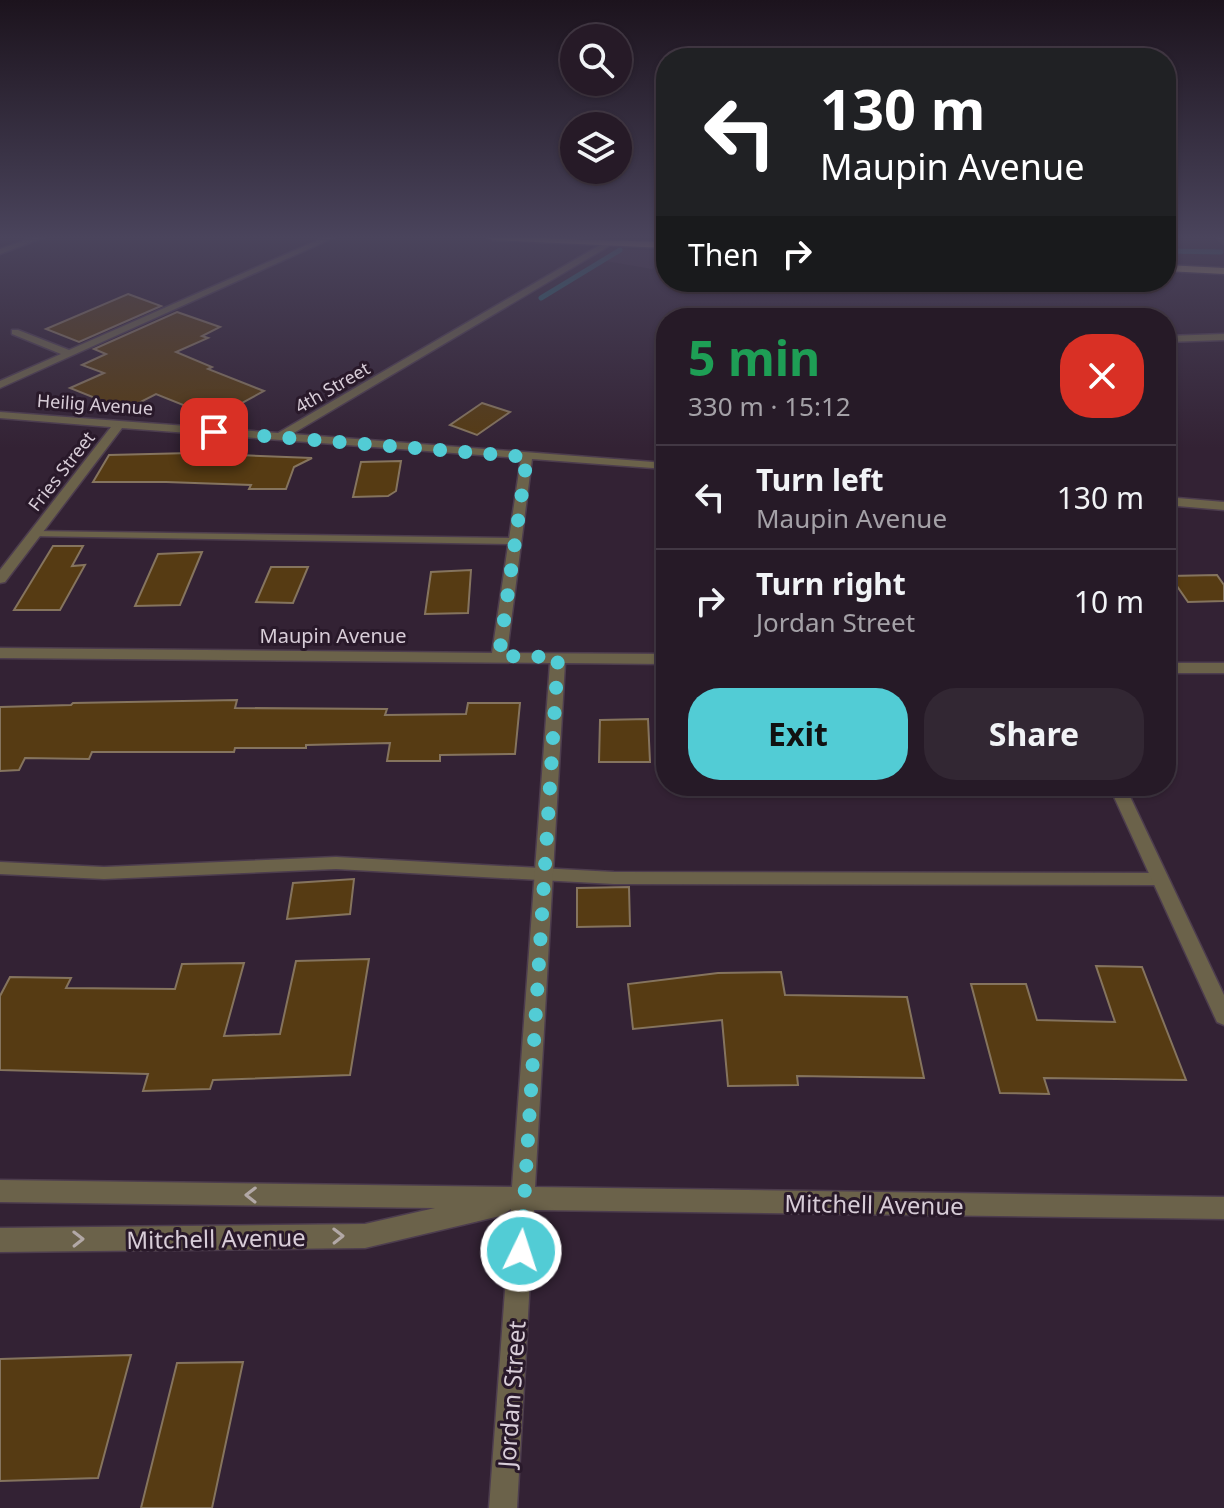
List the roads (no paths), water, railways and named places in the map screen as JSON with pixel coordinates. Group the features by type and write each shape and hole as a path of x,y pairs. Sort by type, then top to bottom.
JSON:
{"street":[{"path":"0,385 174,307"},
{"name":"4th Street","path":"277,438 500,307"},
{"path":"15,332 70,354"},
{"path":"1176,339 1224,337"},
{"name":"Heilig Avenue","path":"0,415 656,465"},
{"name":"Fries Street","path":"0,579 120,423"},
{"path":"499,656 527,457"},
{"path":"1176,502 1224,506"},
{"name":"Maupin Avenue","path":"0,653 656,659"},
{"name":"Jordan Street","path":"503,1508 558,657"},
{"path":"1176,668 1224,668"},
{"path":"1122,796 1224,1016"},
{"name":"Mitchell Avenue","path":"0,1191 1224,1208"},
{"name":"Mitchell Avenue","path":"0,1240 365,1236 525,1200"}],"lane":[{"path":"35,534 515,541"},
{"path":"0,868 104,873 336,863 724,879 1160,879"}]}
